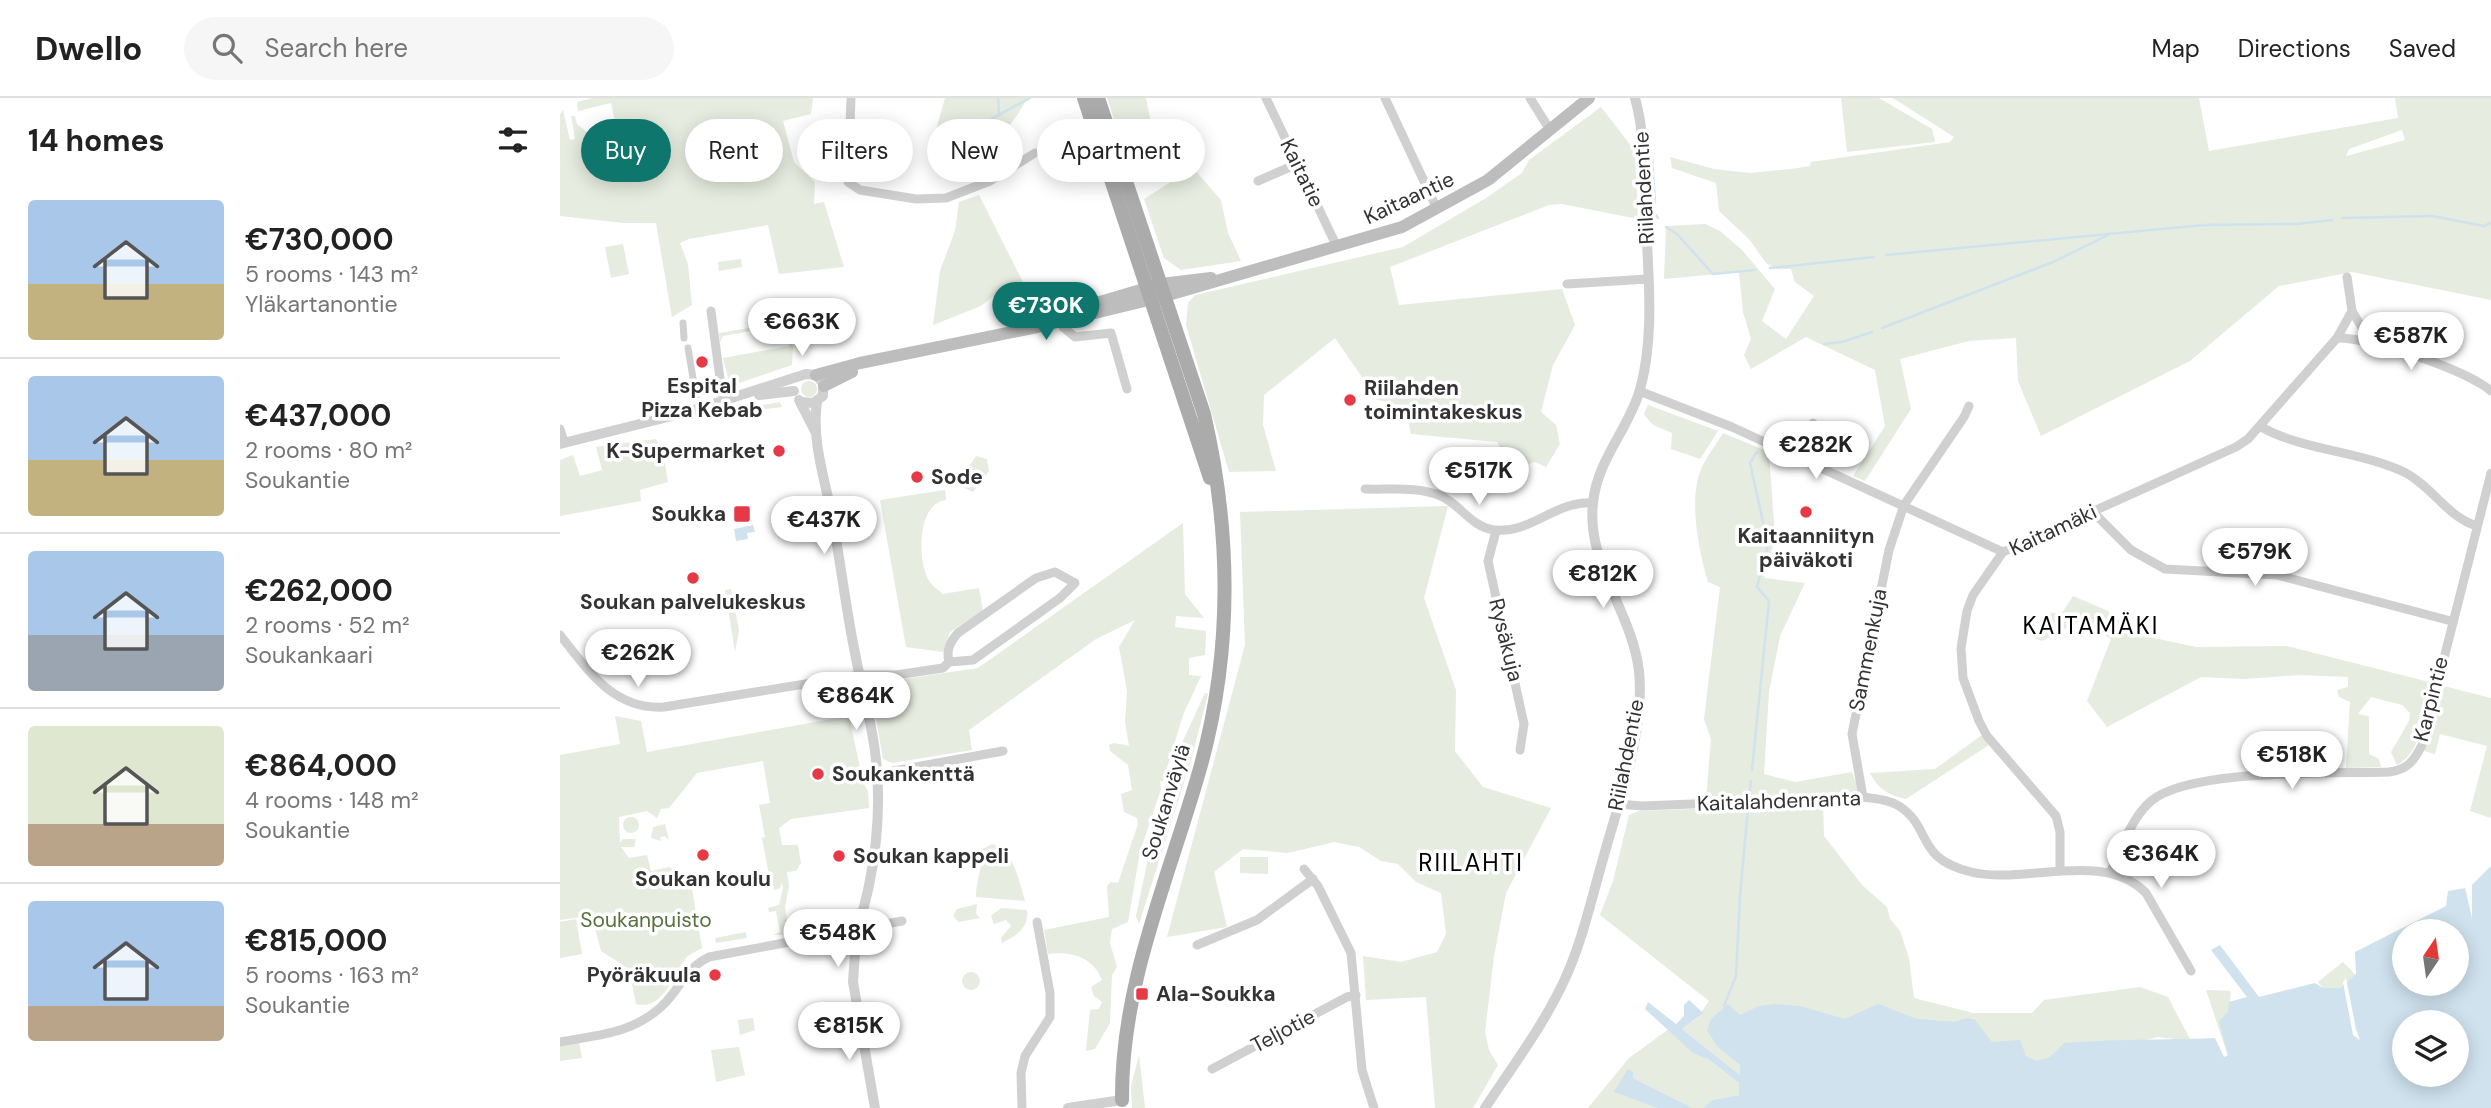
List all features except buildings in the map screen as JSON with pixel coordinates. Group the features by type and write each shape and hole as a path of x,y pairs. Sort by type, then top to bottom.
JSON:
{"main road":[{"name":"Soukanväylä","path":"1084,98 1204,414 1215,459 1227,592 1221,673 1201,765 1145,939 1123,1052 1122,1104"},
{"name":"Soukanväylä","path":"1098,98 1156,292"},
{"name":"Kaitaantie","path":"867,363 1027,327 1037,320 1060,317 1218,278 1402,227 1488,180 1588,98"},
{"path":"816,375 867,363"},
{"path":"824,386 867,363"}],"street":[{"path":"851,98 848,182 860,190 916,198 946,198 989,181 1035,153"},
{"name":"Kaitatie","path":"1266,98 1337,247"},
{"path":"1385,98 1437,209"},
{"path":"1530,98 1550,130"},
{"name":"Riilahdentie","path":"1485,1108 1540,1025 1564,981 1579,943 1618,804 1639,702 1636,655 1594,542 1592,503 1601,466 1639,391 1649,331 1643,148 1635,98"},
{"path":"1258,181 1297,164"},
{"path":"2347,277 2352,311 2370,341"},
{"path":"1567,284 1648,279"},
{"path":"711,311 728,399"},
{"name":"Kaitamäki","path":"2060,871 2060,832 2056,816 1984,731 1964,678 1961,648 1967,611 1980,582 2003,552 2236,447 2261,427 2337,338 2352,311"},
{"path":"1060,317 1066,332 1074,337 1111,333 1127,389"},
{"path":"683,323 684,338"},
{"path":"2337,338 2370,341 2465,375 2491,391"},
{"path":"688,348 686,364 696,396"},
{"path":"560,429 562,443 728,399 806,374 816,375 824,386 823,396 817,402 815,431 869,713 877,774 877,830 865,904 857,931 855,996 875,1108"},
{"path":"797,379 794,391 815,431"},
{"path":"728,399 794,391"},
{"path":"1639,391 1797,457 2003,552"},
{"path":"801,402 817,402"},
{"name":"Sammenkuja","path":"1863,797 1854,753 1854,719 1885,566 1904,505 1969,406"},
{"path":"1797,457 1813,423"},
{"path":"2261,427 2309,446 2403,472 2417,480 2457,517 2477,526"},
{"path":"2092,511 2131,550 2165,569 2277,575 2451,621 2491,473"},
{"path":"1366,489 1406,490 1440,496 1478,524 1496,531 1513,530 1567,504 1592,503"},
{"name":"Rysäkuja","path":"1496,531 1488,561 1524,724 1520,750"},
{"path":"560,635 599,684 616,696 654,708 860,675 896,675 943,668 949,662 973,660 1060,598 1075,583 1055,572 1036,578 958,633 950,642 949,662"},
{"name":"Karpintie","path":"2111,871 2148,803 2180,785 2212,779 2389,772 2406,767 2416,757 2421,745 2451,621"},
{"path":"877,774 1003,751"},
{"name":"Kaitalahdenranta","path":"1618,804 1642,806 1863,797 1889,801 1912,818 1931,852 1952,866 1985,874 2111,871 2136,882 2146,892 2191,971"},
{"path":"1304,869 1352,953 1362,1070 1374,1108"},
{"path":"1197,945 1257,920 1312,879"},
{"path":"560,1042 629,1030 661,1007 683,976 709,957 902,921"},
{"path":"1022,1108 1021,1073 1025,1056 1050,1017 1050,993 1037,922"},
{"name":"Teljotie","path":"1212,1069 1347,997 1356,995"},
{"path":"1068,1108 1122,1104"}],"green space":[{"path":"593,98 813,98 811,114 783,121 797,165 797,182 815,182 814,204 824,202 844,267 779,274 768,225 689,239 680,243 688,264 692,305 672,317 656,223 624,223 560,216 560,114 563,110 570,140 575,139 571,116 575,116 581,127 581,182 671,182 671,119 614,119 611,103 578,111 577,102"},
{"path":"945,98 1027,98 1014,119 939,119"},
{"path":"1107,98 1146,98 1150,119 1114,119"},
{"path":"1841,98 1879,98 1932,129 1935,142 1847,152"},
{"path":"1893,98 2199,98 2209,151 2398,118 2395,98 2491,98 2491,300 2352,272 2279,286 2190,361 2041,436 2018,381 2016,338 1969,341 1900,359 1911,409 1865,481 1853,476 1885,426 1875,370 1806,337 1751,369 1744,355 1751,339 1743,312 1739,272 1664,279 1666,226 1705,224 1720,231 1742,250 1775,289 1762,321 1786,339 1814,296 1795,282 1791,269 1777,269 1766,263 1749,239 1719,211 1716,183 1672,168 1670,157 1714,169 1750,173 1791,169 1810,166 1811,162 1950,142 1954,137","holes":["2402,130 2405,140 2346,156 2349,149"]},
{"path":"1601,107 1635,151 1638,219 1562,204 1549,205 1390,267 1399,305 1562,289 1575,325 1553,365 1541,412 1556,425 1560,444 1546,467 1535,462 1512,469 1497,442 1411,434 1405,407 1371,398 1371,390 1335,338 1264,395 1263,425 1276,471 1229,472 1186,325 1188,303 1195,295 1403,247 1486,198 1522,173 1529,160"},
{"path":"1171,182 1205,182 1221,200 1228,233 1241,261 1181,270 1164,258 1144,199"},
{"path":"979,195 1036,308 1012,306 1010,299 1017,293 1007,285 981,306 933,325 940,271 955,231 959,202"},
{"path":"623,244 629,274 611,278 605,247"},
{"path":"741,259 742,267 719,271 718,262"},
{"path":"783,310 787,310 793,347 792,365 730,386 723,358 789,346 786,325 723,336 720,342 719,333 785,322"},
{"path":"806,381 812,381 817,389 815,395 806,397 801,392 801,386"},
{"path":"780,402 782,407 751,411 750,407"},
{"path":"1648,405 1718,431 1700,459 1671,449 1672,433 1654,425 1648,419 1644,414"},
{"path":"1723,433 1769,452 1775,538 1764,578 1805,583 1780,636 1769,692 1764,774 1795,782 1852,772 1860,793 1706,800 1711,739 1704,719 1720,587 1708,582 1696,527 1695,498 1702,467"},
{"path":"656,439 663,452 668,482 640,490 641,501 560,516 560,460 573,455 580,476 602,470 596,447"},
{"path":"976,456 987,459 989,471 973,492 957,484"},
{"path":"945,490 946,500 936,504 924,523 921,549 926,573 931,584 943,594 979,588 983,611 950,632 943,652 906,647 880,500"},
{"path":"1448,506 1424,598 1456,690 1455,751 1483,787 1551,808 1506,893 1494,957 1485,1032 1489,1050 1498,1065 1473,1108 1435,1108 1426,997 1366,1000 1363,956 1401,962 1437,952 1446,934 1441,893 1416,882 1398,864 1381,861 1359,847 1334,842 1288,853 1243,849 1214,872 1227,927 1167,937 1245,645 1240,512"},
{"path":"1183,523 1185,594 1204,618 1176,616 1175,627 1206,631 1205,655 1189,658 1189,675 1201,676 1183,715 1163,781 1160,781 1161,789 1140,852 1128,922 1112,929 1110,943 1117,967 1112,975 1110,1023 1095,1049 1086,1051 1090,1010 1099,1009 1102,1002 1094,996 1091,987 1102,980 1093,966 1080,957 1048,954 1044,930 1109,917 1107,886 1111,882 1118,883 1138,824 1137,818 1124,812 1121,794 1132,790 1128,765 1110,751 1109,745 1114,743 1129,746 1125,722 1127,691 1119,647 1135,620 1096,639 969,730 972,750 892,763 883,759 870,684 978,668"},
{"path":"731,589 739,630 735,652 725,590"},
{"path":"2073,596 2108,611 2135,634 2196,647 2287,646 2429,682 2418,740 2406,759 2397,765 2391,752 2409,721 2410,713 2402,705 2371,697 2358,714 2369,716 2369,754 2379,759 2381,767 2346,768 2350,702 2339,697 2337,690 2348,687 2348,677 2201,677 2107,727 2087,701 2111,639 2081,620 2042,641 2034,638 2049,613 2062,613"},
{"path":"2440,685 2491,698 2491,818 2470,811 2487,746 2440,734 2435,754 2424,751"},
{"path":"1205,693 1208,694 1192,757 1139,924 1136,916 1149,854 1176,756"},
{"name":"Soukanpuisto","path":"615,716 641,721 647,752 849,716 863,782 868,791 869,808 791,819 779,828 782,845 798,845 801,863 796,871 787,872 789,886 785,907 789,935 773,935 780,932 776,911 769,912 768,908 779,905 783,889 782,882 780,888 774,890 762,838 765,837 759,805 770,803 763,761 697,773 669,808 661,809 657,818 647,811 619,817 620,843 623,839 636,839 634,847 621,847 629,858 647,855 651,871 669,867 690,877 702,948 687,957 661,997 646,1005 636,1004 629,969 601,951 592,916 560,920 560,755 620,744"},
{"path":"1982,735 1989,745 1906,799 1885,791 1870,773 1935,769"},
{"path":"1823,804 1824,836 1862,885 1887,907 1890,919 1900,931 1909,958 1914,998 1973,1013 2032,1013 2044,1000 2140,987 2168,997 2191,1041 2158,1037 1867,1108 1778,1105 1682,1029 1697,1018 1709,1001 1600,915 1613,881 1629,815 1639,811"},
{"path":"628,817 634,817 639,825 637,831 628,833 623,828 623,822"},
{"path":"665,824 669,841 665,836 660,837 661,841 651,838 653,827"},
{"path":"992,844 1011,859 1025,901 976,897 983,849"},
{"path":"1240,857 1268,857 1268,874 1240,873"},
{"path":"977,904 976,914 980,918 959,922 953,916 957,909"},
{"path":"1001,908 1027,910 1024,926 1002,943 1001,938 1011,926 1006,920 994,924 991,916"},
{"path":"576,919 582,954 560,958 560,922"},
{"path":"746,932 747,938 716,943 715,938"},
{"path":"2343,962 2391,1011 2323,988 2318,982"},
{"path":"971,972 977,975 980,981 977,987 971,990 965,987 962,981 965,975"},
{"path":"2206,990 2231,991 2230,1002 2248,998 2228,1056"},
{"path":"753,1018 755,1030 740,1035 738,1020"},
{"path":"1669,1029 1739,1083 1739,1095 1712,1100 1703,1108 1693,1108 1633,1078 1615,1092 1657,1108 1588,1108 1629,1058"},
{"path":"579,1042 582,1058 560,1061 560,1045"},
{"path":"739,1047 745,1075 716,1082 711,1050"},
{"path":"1139,1055 1145,1108 1132,1108 1131,1086"}],"water":[{"path":"753,525 755,532 747,533 748,539 736,541 734,529"},
{"path":"2491,866 2491,1108 1703,1108 1712,1100 1739,1095 1739,1083 1708,1059 1693,1053 1645,1009 1648,1002 1676,1024 1684,1016 1684,1005 1689,1000 1703,1013 1682,1029 1740,1075 1740,1065 1717,1046 1707,1030 1711,1019 1728,1004 1740,1015 1759,1006 1775,1004 1800,1006 1845,1019 1878,1004 1917,1019 1954,1022 1968,1018 1975,1020 1992,1042 2020,1040 2026,1056 2036,1061 2050,1057 2064,1043 2215,1038 2224,1057 2228,1055 2219,1021 2228,1012 2229,1002 2247,997 2211,950 2220,945 2259,997 2315,983 2323,988 2341,988 2356,974 2355,952 2392,933 2392,996 2469,996 2469,919 2420,919 2446,906 2448,891 2465,888 2472,918 2472,885"},
{"path":"1628,1069 1633,1072 1633,1078 1693,1108 1657,1108 1614,1092"}],"pier":[{"path":"2346,978 2360,1040 2353,1035 2343,982"}],"waterway":[{"path":"998,98 999,115"},
{"path":"991,119 1030,98"},
{"path":"1652,157 1655,203"},
{"path":"2342,218 2432,216 2484,226 2491,223"},
{"path":"1886,255 2204,225 2297,224 2332,220"},
{"path":"1666,227 1677,234 1713,274 1755,270"},
{"path":"1882,328 2053,262 2108,235"},
{"path":"1770,268 1874,257"},
{"path":"1824,344 1842,342 1872,332"},
{"path":"1752,770 1769,601 1757,587 1768,545 1750,463 1757,452"},
{"path":"1749,796 1751,781"},
{"path":"1724,1006 1736,976 1748,808"}],"place":[{"name":"Espital Pizza Kebab","path":"702,362"},
{"name":"Riilahden toimintakeskus","path":"1350,400"},
{"name":"K-Supermarket","path":"779,451"},
{"name":"Sode","path":"917,477"},
{"name":"Kaitaanniityn päiväkoti","path":"1806,512"},
{"name":"Soukka","path":"742,514"},
{"name":"Soukan palvelukeskus","path":"693,578"},
{"name":"Soukankenttä","path":"818,774"},
{"name":"Soukan koulu","path":"703,855"},
{"name":"Soukan kappeli","path":"839,856"},
{"name":"Pyöräkuula","path":"715,975"},
{"name":"Ala-Soukka","path":"1142,994"}],"district":[{"name":"KAITAMÄKI","path":"2091,625"},
{"name":"RIILAHTI","path":"1471,862"}]}
